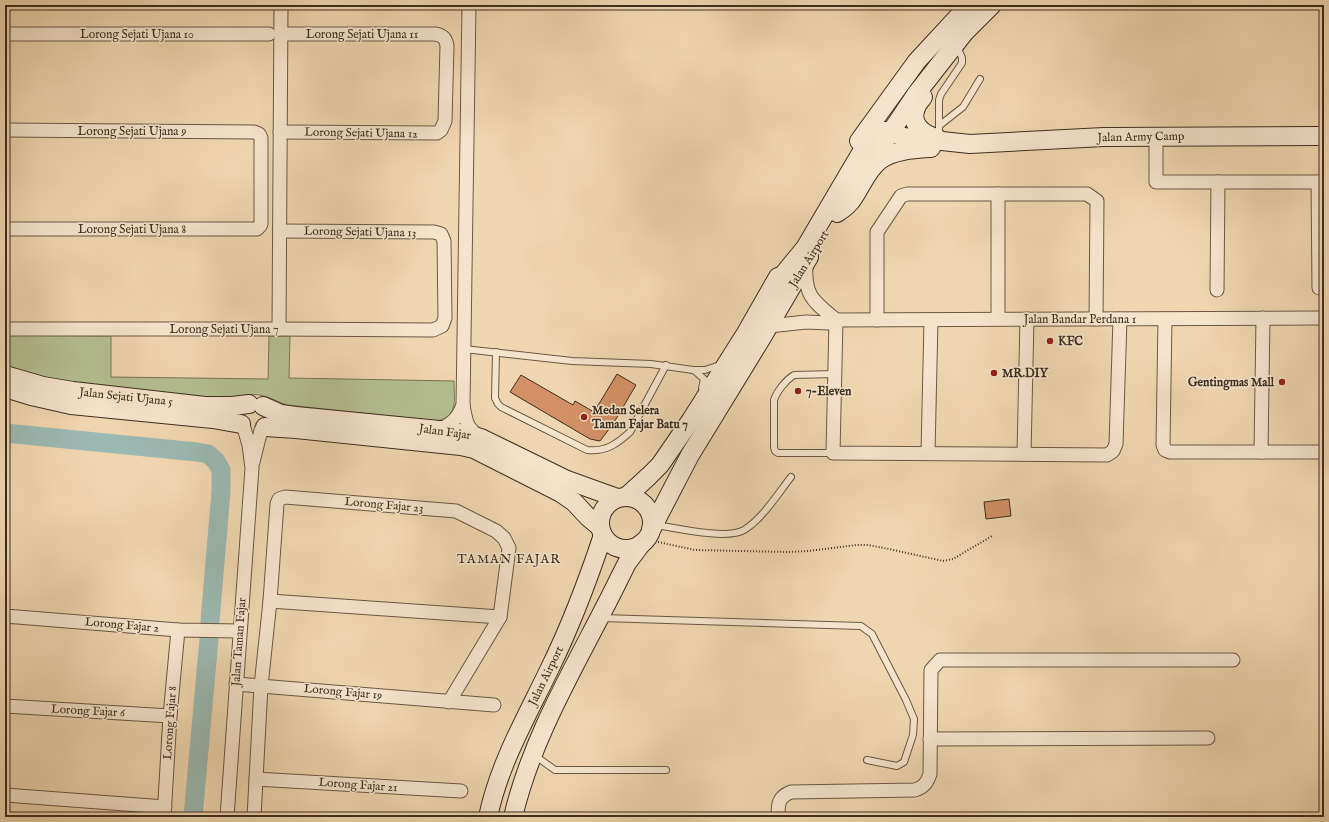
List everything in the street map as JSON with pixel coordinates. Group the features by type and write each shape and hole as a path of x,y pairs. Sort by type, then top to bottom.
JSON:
{"main road":[{"name":"Jalan Airport","path":"621,498 649,476 660,464 691,420 773,287 860,139 917,60 969,10 992,5"},
{"name":"Jalan Airport","path":"513,817 519,791 541,732 628,563 649,534 690,455 769,326 806,260 889,133 917,93 964,33 969,10"},
{"path":"964,143 940,132 927,135 918,128 914,117 916,107 958,48 969,10"},
{"path":"773,287 805,248 872,136 886,131 916,139 964,143"},
{"name":"Jalan Army Camp","path":"964,143 1104,137 1324,136"},
{"path":"837,213 848,205 879,160 887,156 917,149 964,143"},
{"name":"Jalan Sejati Ujana 5","path":"5,375 43,386 73,391 205,406 256,405"},
{"name":"Jalan Sejati Ujana 5","path":"5,388 31,396 71,405 213,418 253,427"},
{"path":"256,405 267,409 269,419 253,427 240,415 242,410 256,405"},
{"name":"Jalan Fajar","path":"256,405 281,414 439,430 471,435 481,438 567,480 621,498"},
{"name":"Jalan Fajar","path":"253,427 296,429 461,446 474,449 561,492 574,502 602,531"},
{"path":"621,498 637,499 647,507 652,518 649,534 634,548 625,549 616,547 609,542 602,531 600,518 603,510 609,503 621,498"},
{"name":"Jalan Airport","path":"488,817 504,766 563,640 593,565 602,531"}],"street":[{"path":"279,329 280,132 275,34 281,5"},
{"path":"469,5 463,405 467,425 481,438"},
{"name":"Lorong Sejati Ujana 10","path":"5,34 275,34"},
{"name":"Lorong Sejati Ujana 11","path":"275,34 435,34 443,37 447,46 445,121 441,130"},
{"name":"Lorong Sejati Ujana 9","path":"5,130 254,132 259,134 261,138 260,224 258,228"},
{"name":"Lorong Sejati Ujana 12","path":"280,132 432,133 441,130"},
{"path":"1156,136 1156,182 1321,182 1319,288"},
{"path":"1217,290 1218,182"},
{"path":"877,320 877,232 901,196 907,194 1087,194 1097,201 1096,319"},
{"path":"998,194 998,319"},
{"name":"Lorong Sejati Ujana 8","path":"5,229 254,230 258,228"},
{"name":"Lorong Sejati Ujana 13","path":"280,231 434,232 441,234 444,241 445,318 442,326"},
{"path":"806,260 808,293 812,299 836,320 833,453 1107,455 1113,451 1116,444 1120,319"},
{"path":"1165,318 1163,445 1165,450 1170,452 1324,452"},
{"path":"1261,452 1263,318"},
{"name":"Jalan Bandar Perdana 1","path":"769,326 801,322 829,323 836,320 1324,318"},
{"path":"1024,454 1027,319"},
{"path":"928,453 931,320"},
{"name":"Lorong Sejati Ujana 7","path":"5,329 433,330 442,326"},
{"path":"439,430 455,420 463,405"},
{"name":"Jalan Taman Fajar","path":"227,817 252,468 249,446 253,427"},
{"name":"Lorong Fajar 23","path":"254,817 261,686 270,601 277,504 279,499 285,497 456,511 496,532 504,538 509,548 500,617"},
{"path":"270,601 500,617 449,702"},
{"name":"Lorong Fajar 2","path":"5,616 178,630 240,631"},
{"name":"Lorong Fajar 8","path":"164,812 170,716 178,630"},
{"path":"778,817 779,802 782,796 792,792 915,790 925,785 930,774 931,670 940,660 1233,660"},
{"name":"Lorong Fajar 19","path":"236,684 494,705"},
{"name":"Lorong Fajar 6","path":"5,706 170,716"},
{"path":"930,739 1208,738"},
{"name":"Lorong Fajar 21","path":"256,779 461,792"},
{"path":"5,795 164,812"}],"lane":[{"path":"940,132 939,100 941,94 962,63 962,58 958,48"},
{"path":"940,132 963,107 980,79"},
{"path":"464,349 572,361 666,365 693,370 715,368 730,357"},
{"path":"496,352 495,398 501,407 587,450 598,451 606,449 630,432 666,365"},
{"path":"691,420 705,381 703,376 693,370"},
{"path":"833,453 778,453 775,451 774,400 776,394 790,377 794,375 835,374"},
{"path":"649,534 692,532 727,534 742,531 754,523 791,477"},
{"path":"599,618 861,626 872,634 906,700 914,719 913,735 904,762 897,766 867,760"},
{"path":"533,754 555,770 666,770"}],"path":[{"path":"649,534 660,544 695,550 788,552 868,545 889,548 943,561 953,559 992,536"}],"green space":[{"path":"5,335 111,336 111,377 268,379 269,336 290,336 289,378 454,381 454,406 449,416 436,421 287,405 268,397 253,394 230,400 87,385 49,378 5,365"}],"building":[{"path":"617,374 636,385 613,424 600,441 590,439 510,392 521,375 573,405 575,401 594,412"},
{"path":"1009,499 1011,516 986,519 984,502"}],"waterway":[{"path":"5,433 197,452 208,454 216,461 221,470 221,492 210,621"},
{"path":"193,817 209,639"}],"place":[{"name":"KFC","path":"1050,341"},
{"name":"MR.DIY","path":"994,373"},
{"name":"Gentingmas Mall","path":"1282,382"},
{"name":"7-Eleven","path":"798,391"},
{"name":"Medan Selera Taman Fajar Batu 7","path":"584,417"}],"district":[{"name":"TAMAN FAJAR","path":"509,559"}]}
